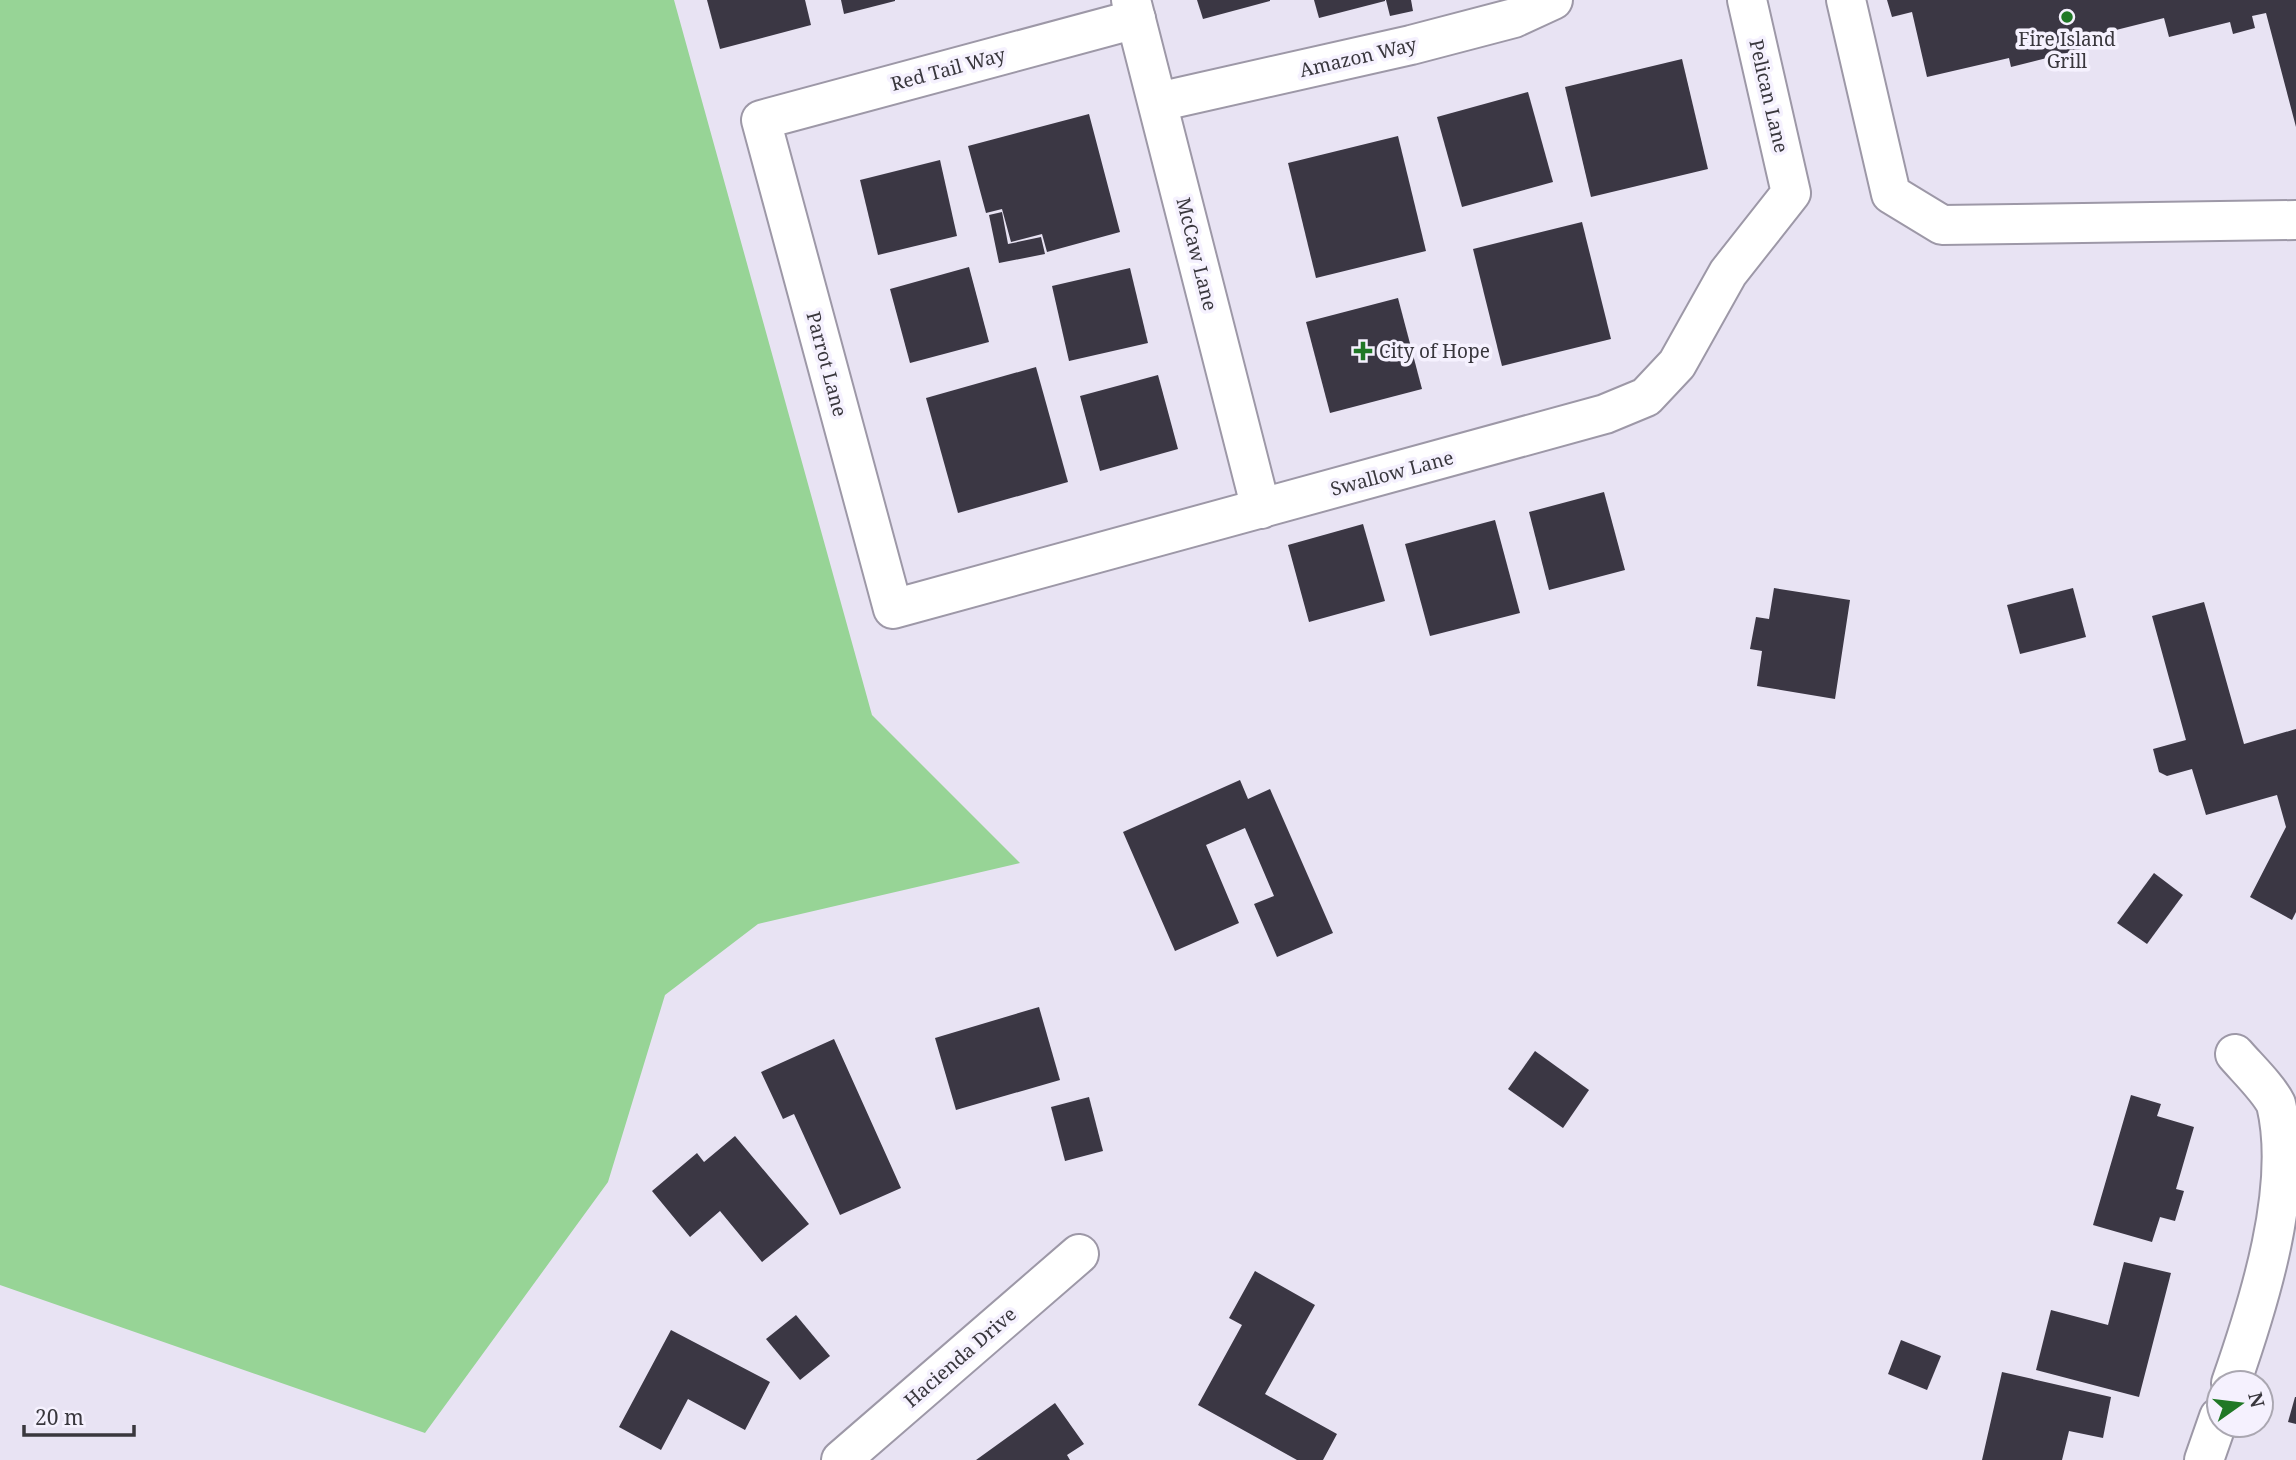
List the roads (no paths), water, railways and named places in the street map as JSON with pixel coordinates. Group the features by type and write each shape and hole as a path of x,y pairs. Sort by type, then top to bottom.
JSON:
{"street":[{"name":"Amazon Way","path":"1158,102 1411,45 1514,18 1553,0"},
{"name":"Pelican Lane","path":"1747,0 1791,193"},
{"path":"1846,0 1891,194 1942,225 2296,220"},
{"name":"McCaw Lane","path":"1134,10 1261,509"},
{"name":"Red Tail Way","path":"761,120 1134,10"},
{"name":"Parrot Lane","path":"761,120 893,608"},
{"name":"Swallow Lane","path":"893,608 1605,414 1646,397 1677,364 1728,273 1791,193"},
{"path":"2235,1054 2276,1103 2292,1144 2282,1239 2236,1369"},
{"name":"Hacienda Drive","path":"841,1460 1079,1254"},
{"path":"2204,1460 2211,1439"}],"place":[{"name":"Fire Island Grill","path":"2067,17"},
{"name":"City of Hope","path":"1363,351"}]}
